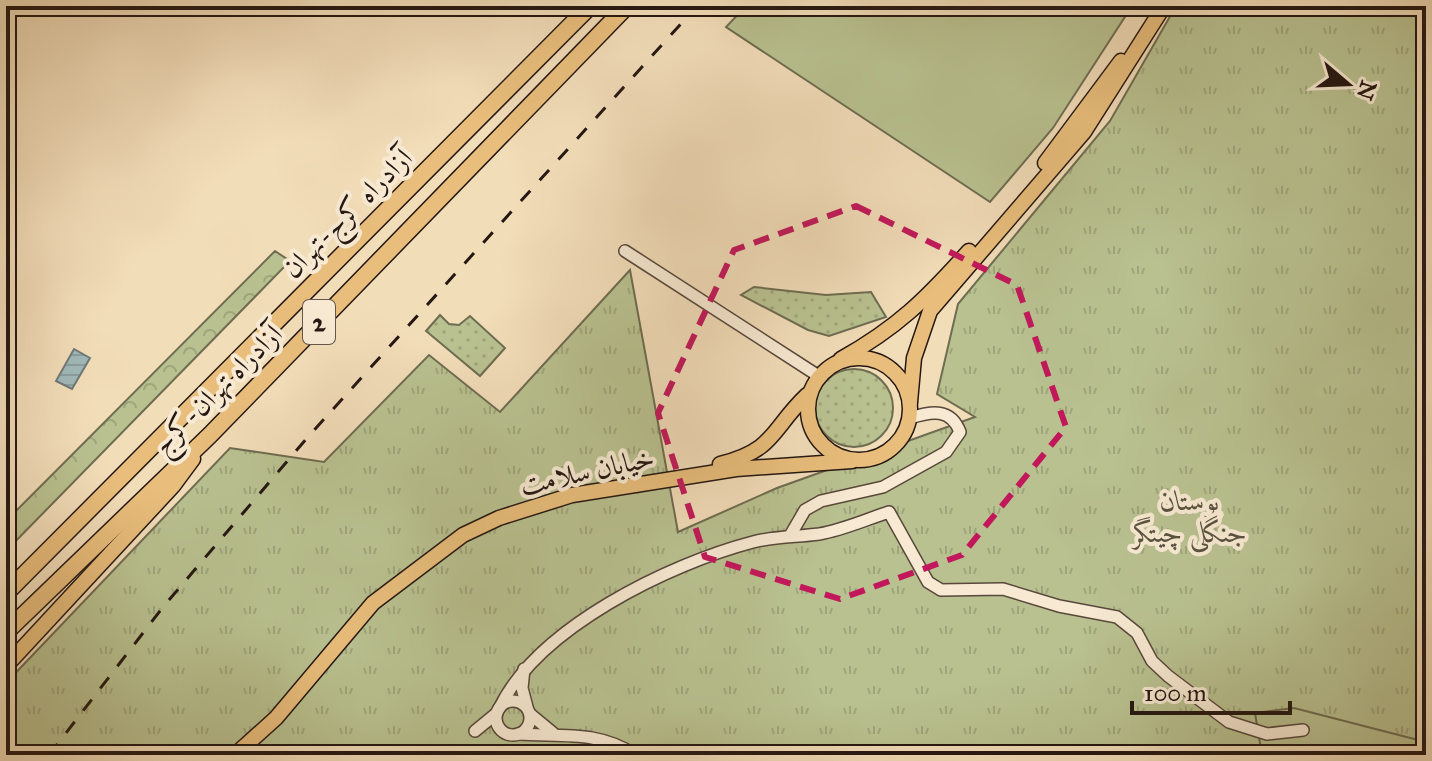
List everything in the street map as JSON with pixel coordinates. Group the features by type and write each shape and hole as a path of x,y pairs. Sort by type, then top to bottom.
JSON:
{"highway":[{"name":"آزادراه تهران-کرج","path":"6,632 210,435 627,6"},
{"name":"آزادراه کرج-تهران","path":"6,593 588,7"}],"main road":[{"path":"1155,6 1084,113 1011,206 914,311 882,337 817,375 807,395 807,408 816,436 826,448 852,461 883,455 905,433 910,418 914,358 930,311 1084,132 1164,6"},
{"path":"841,359 879,363 899,379 910,402"},
{"name":"خیابان سلامت","path":"225,755 261,725 386,582 436,544 498,508 528,497 737,460 768,443 807,395"},
{"path":"6,666 173,486 210,435"},
{"name":"خیابان سلامت","path":"235,755 276,718 318,658 373,603 463,535 499,518 572,495 736,469 852,461"}],"street":[{"path":"625,251 817,375"},
{"path":"791,534 805,510 821,501 883,487 946,452 960,432 956,420 945,413 927,412 910,418"},
{"path":"503,731 498,724 498,711 510,685 524,668 582,620 630,593 750,543 791,534 819,534 889,512 928,582 941,590 1003,589 1059,606 1117,617 1137,633 1152,661 1168,676 1229,722 1267,734 1303,730"},
{"path":"518,734 525,729 528,710 522,688 524,668"},
{"path":"553,733 512,700 475,731 553,733 600,739 635,755"}],"highlighted area":[{"path":"856,206 1017,285 1066,427 962,555 840,599 705,557 658,413 734,250"}],"green space":[{"path":"746,6 1132,6 1053,128 990,202 726,27"},
{"name":"بوستان جنگلی چیتگر","path":"1176,6 1426,6 1426,755 6,755 6,683 230,448 324,462 429,355 500,412 630,270 678,532 777,488 975,417 937,394 958,304 1110,121"},
{"path":"275,251 290,261 6,551 6,521"},
{"path":"754,287 826,295 871,292 886,317 829,336 808,330 741,295"},
{"path":"440,315 449,324 459,325 470,316 505,348 480,376 426,331"},
{"path":"854,369 869,372 886,386 893,408 890,423 876,440 854,447 839,444 822,430 815,408 818,393 832,376"},
{"path":"1294,708 1426,742 1426,755 1262,755 1255,713"}],"water":[{"path":"74,349 90,358 72,389 56,381"}],"railway":[{"path":"49,755 163,607 307,438 697,6"}]}
